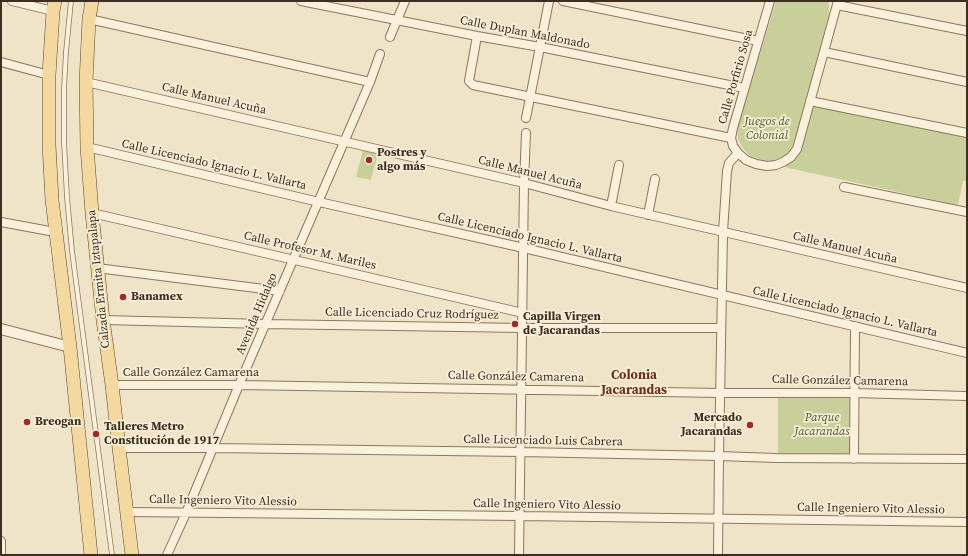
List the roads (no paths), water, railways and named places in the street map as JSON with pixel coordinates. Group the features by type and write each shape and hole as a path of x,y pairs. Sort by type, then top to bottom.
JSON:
{"main road":[{"name":"Calzada Ermita Iztapalapa","path":"92,1 89,19 86,82 87,147 97,268 132,555"},
{"path":"54,6 49,75 49,145 52,200 70,347 91,555"}],"street":[{"path":"12,1 54,6"},
{"name":"Calle Duplan Maldonado","path":"301,1 744,88"},
{"path":"390,37 405,1"},
{"path":"526,118 549,1"},
{"path":"563,1 758,42"},
{"name":"Calle Porfirio Sosa","path":"738,153 733,146 731,138 733,128 770,1"},
{"path":"718,555 723,232 727,171 729,163 738,153 746,160 756,164 767,166 776,165 791,157 797,150 836,2 967,31"},
{"path":"89,19 370,82"},
{"path":"477,36 469,81 473,85 731,138"},
{"path":"824,52 967,82"},
{"name":"Avenida Hidalgo","path":"167,555 319,202 370,82 380,54"},
{"path":"1,62 49,75"},
{"name":"Calle Manuel Acuña","path":"86,82 524,183 648,215 967,288"},
{"path":"810,101 967,133"},
{"path":"519,555 526,133"},
{"name":"Calle Licenciado Ignacio L. Vallarta","path":"87,147 319,202 524,248 967,353"},
{"path":"611,206 619,165"},
{"path":"648,215 655,179"},
{"path":"844,187 967,212"},
{"name":"Calle Profesor M. Mariles","path":"92,214 523,313"},
{"path":"1,222 55,232"},
{"path":"97,268 280,291"},
{"name":"Calle Licenciado Cruz Rodríguez","path":"103,320 522,328 721,328"},
{"path":"854,459 855,326"},
{"path":"1,329 70,347"},
{"name":"Calle González Camarena","path":"112,385 239,385 720,393 854,393 967,396"},
{"name":"Calle Licenciado Luis Cabrera","path":"119,448 521,452 776,458 967,459"},
{"name":"Calle Ingeniero Vito Alessio","path":"127,512 967,522"},
{"path":"1,541 1,555"}],"lane":[{"path":"71,1 64,88 64,142 67,197 72,251 112,555"}],"place":[{"name":"Postres y algo más","path":"369,160"},
{"name":"Banamex","path":"123,297"},
{"name":"Capilla Virgen de Jacarandas","path":"515,324"},
{"name":"Breogan","path":"27,422"},
{"name":"Mercado Jacarandas","path":"750,425"},
{"name":"Talleres Metro Constitución de 1917","path":"96,434"}],"district":[{"name":"Colonia Jacarandas","path":"634,384"}],"park label":[{"name":"Juegos de Colonial","path":"767,129"},
{"name":"Parque Jacarandas","path":"822,425"}]}
